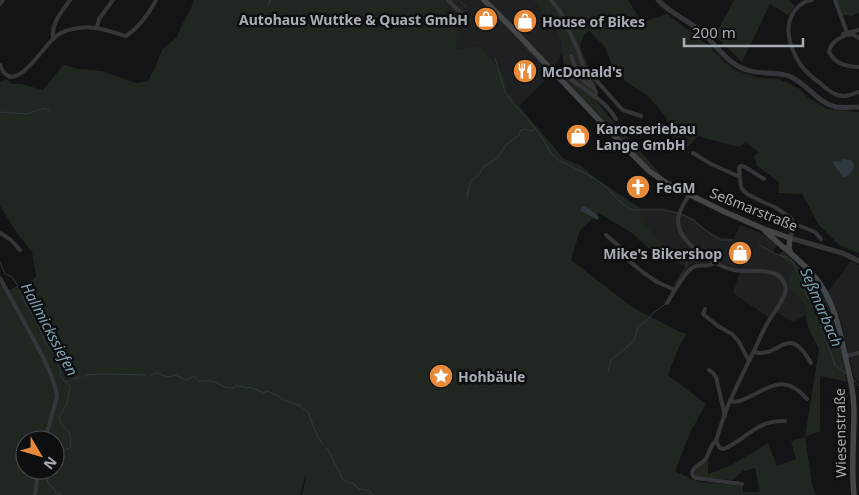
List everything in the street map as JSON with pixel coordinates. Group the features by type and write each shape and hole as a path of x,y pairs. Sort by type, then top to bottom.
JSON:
{"main road":[{"name":"Seßmarstraße","path":"484,0 649,171 668,184 688,194 764,229 790,238"},
{"name":"Wiesenstraße","path":"764,229 790,251 812,274 825,291 839,327 852,385 854,411 852,457 854,495"},
{"path":"790,238 790,251"}],"street":[{"path":"0,4 2,0"},
{"path":"53,39 52,30 54,24 70,0"},
{"path":"97,27 99,19 113,0"},
{"path":"0,65 9,76 20,74 53,39 72,29 97,27 126,36 148,14 156,0"},
{"path":"448,0 468,20"},
{"path":"551,0 561,13 584,68 597,93 595,97"},
{"path":"658,0 706,36 737,66 756,72 788,76 798,81 827,104 842,108 859,107"},
{"path":"812,0 807,0 800,5 791,16 788,25 792,48 801,65 827,89 835,94 844,96 859,92"},
{"path":"835,0 848,34 859,38"},
{"path":"859,31 837,39 829,52 836,62 850,67 859,67"},
{"path":"571,56 582,79 594,88"},
{"path":"584,68 620,107 641,116"},
{"path":"557,76 566,75 606,106 616,119"},
{"path":"693,153 711,164 740,177"},
{"path":"764,179 745,167 742,166 740,168 740,186 747,194 775,207 791,218 794,224 790,238"},
{"path":"688,194 678,218 680,230 695,249 715,263 734,270 745,272 767,271 782,279 786,286 786,294 767,323 730,401 716,441 712,443 705,460 693,468 692,472 696,478 742,484"},
{"path":"794,224 815,232 821,239"},
{"path":"0,233 20,250"},
{"path":"606,235 619,246 628,260 644,273 657,282 675,290"},
{"name":"Seßmarstraße","path":"790,238 842,253 859,261"},
{"path":"668,303 689,270 695,266 709,266 715,263"},
{"path":"0,278 42,355 55,386 57,397 48,430"},
{"path":"705,309 703,314 732,334 739,342 749,361"},
{"path":"754,352 761,354 785,343 796,344 805,352 811,364"},
{"path":"846,356 859,353"},
{"path":"709,370 716,377 724,416"},
{"path":"730,401 740,401 771,386 780,384 801,392 806,399"},
{"path":"716,441 720,448 726,448 763,424 774,420 784,421"},
{"path":"36,495 37,480"}],"shaded area":[{"path":"194,0 456,0 445,11 461,36 455,43 459,49 481,46 503,74 509,92 519,106 564,159 580,165 594,177 640,208 644,223 670,252 664,262 632,233 599,213 580,230 571,260 632,307 687,334 679,347 668,375 706,404 690,433 675,471 701,482 743,486 743,492 760,492 755,468 743,471 732,480 695,477 695,471 700,465 708,461 708,474 730,466 768,443 777,466 796,459 791,441 805,437 812,484 816,495 302,495 306,476 300,495 0,495 0,284 6,291 33,280 36,276 32,252 0,206 0,82 7,79 12,84 21,84 43,90 63,65 79,69 102,71 136,83 148,81 162,50 177,37"},
{"path":"456,0 532,0 551,23 560,38 562,53 550,76 519,106 509,92 503,74 481,46 460,49 455,43 445,11"},
{"path":"532,0 628,0 642,22 667,14 708,45 735,70 759,78 779,79 800,89 807,97 827,109 859,112 859,253 839,245 819,225 802,194 778,193 779,182 757,166 754,157 759,152 746,143 738,147 698,136 688,147 674,139 666,117 648,96 626,82 612,65 605,47 589,31 584,35 580,46 596,86 592,95 663,177 647,166 566,81 560,38 551,23"},
{"path":"734,0 788,0 795,6 788,15 770,4 742,62 715,36"},
{"path":"837,0 859,0 859,13 852,16 843,15"},
{"path":"842,159 851,160 854,164 853,170 846,177 843,177 833,162 840,162"},
{"path":"583,206 599,217 598,220 581,211 580,209"},
{"path":"640,208 664,208 679,212 694,219 718,237 734,239 740,225 763,234 777,245 773,252 793,268 788,282 789,289 806,308 806,315 793,322 773,310 768,317 733,293 741,269 718,262 692,264 687,268 667,257 669,252 644,223"},
{"path":"783,251 825,297 843,356 847,382 820,376 820,431 805,437 819,349 809,330 806,307 789,289 788,282 793,268 778,255"},
{"path":"851,261 859,265 859,382 854,377 841,321 828,292"}],"waterway":[{"path":"268,6 270,0"},
{"name":"Seßmarbach","path":"459,0 466,7"},
{"name":"Seßmarbach","path":"495,58 505,92 557,159 594,178 620,202 632,210 663,210 678,213"},
{"path":"0,112 27,114 44,108 50,111"},
{"path":"467,198 470,182 480,173 483,167 496,159 506,145 519,135 520,131 524,129 533,131 535,128"},
{"name":"Seßmarbach","path":"681,214 693,220 720,240 733,240"},
{"name":"Seßmarbach","path":"759,245 793,262 806,294 817,314 835,365 848,375"},
{"path":"675,284 687,266 686,257"},
{"name":"Hallmickssiefen","path":"0,262 5,274 12,277 17,287 21,288 20,293 46,343 55,354 61,377 70,386 67,403 59,418 71,437 70,448 65,450"},
{"path":"608,372 611,360 634,341 638,326 667,303"},
{"path":"151,375 157,373 168,377 175,375 187,380 194,376 199,381 212,381 234,388 236,385 247,388 251,387 265,393 266,391 277,395 283,400 299,405 309,413 313,426 323,444"},
{"path":"85,377 86,375 103,374 146,375"},
{"path":"66,382 80,377"},
{"name":"Seßmarbach","path":"853,379 859,386"},
{"path":"327,448 343,480 374,495"},
{"name":"Hallmickssiefen","path":"47,480 56,494 60,493 60,495"}],"place":[{"name":"Autohaus Wuttke & Quast GmbH","path":"486,19"},
{"name":"House of Bikes","path":"525,21"},
{"name":"McDonald's","path":"525,71"},
{"name":"Karosseriebau Lange GmbH","path":"578,136"},
{"name":"FeGM","path":"638,187"},
{"name":"Mike's Bikershop","path":"740,253"},
{"name":"Hohbäule","path":"441,376"}]}
